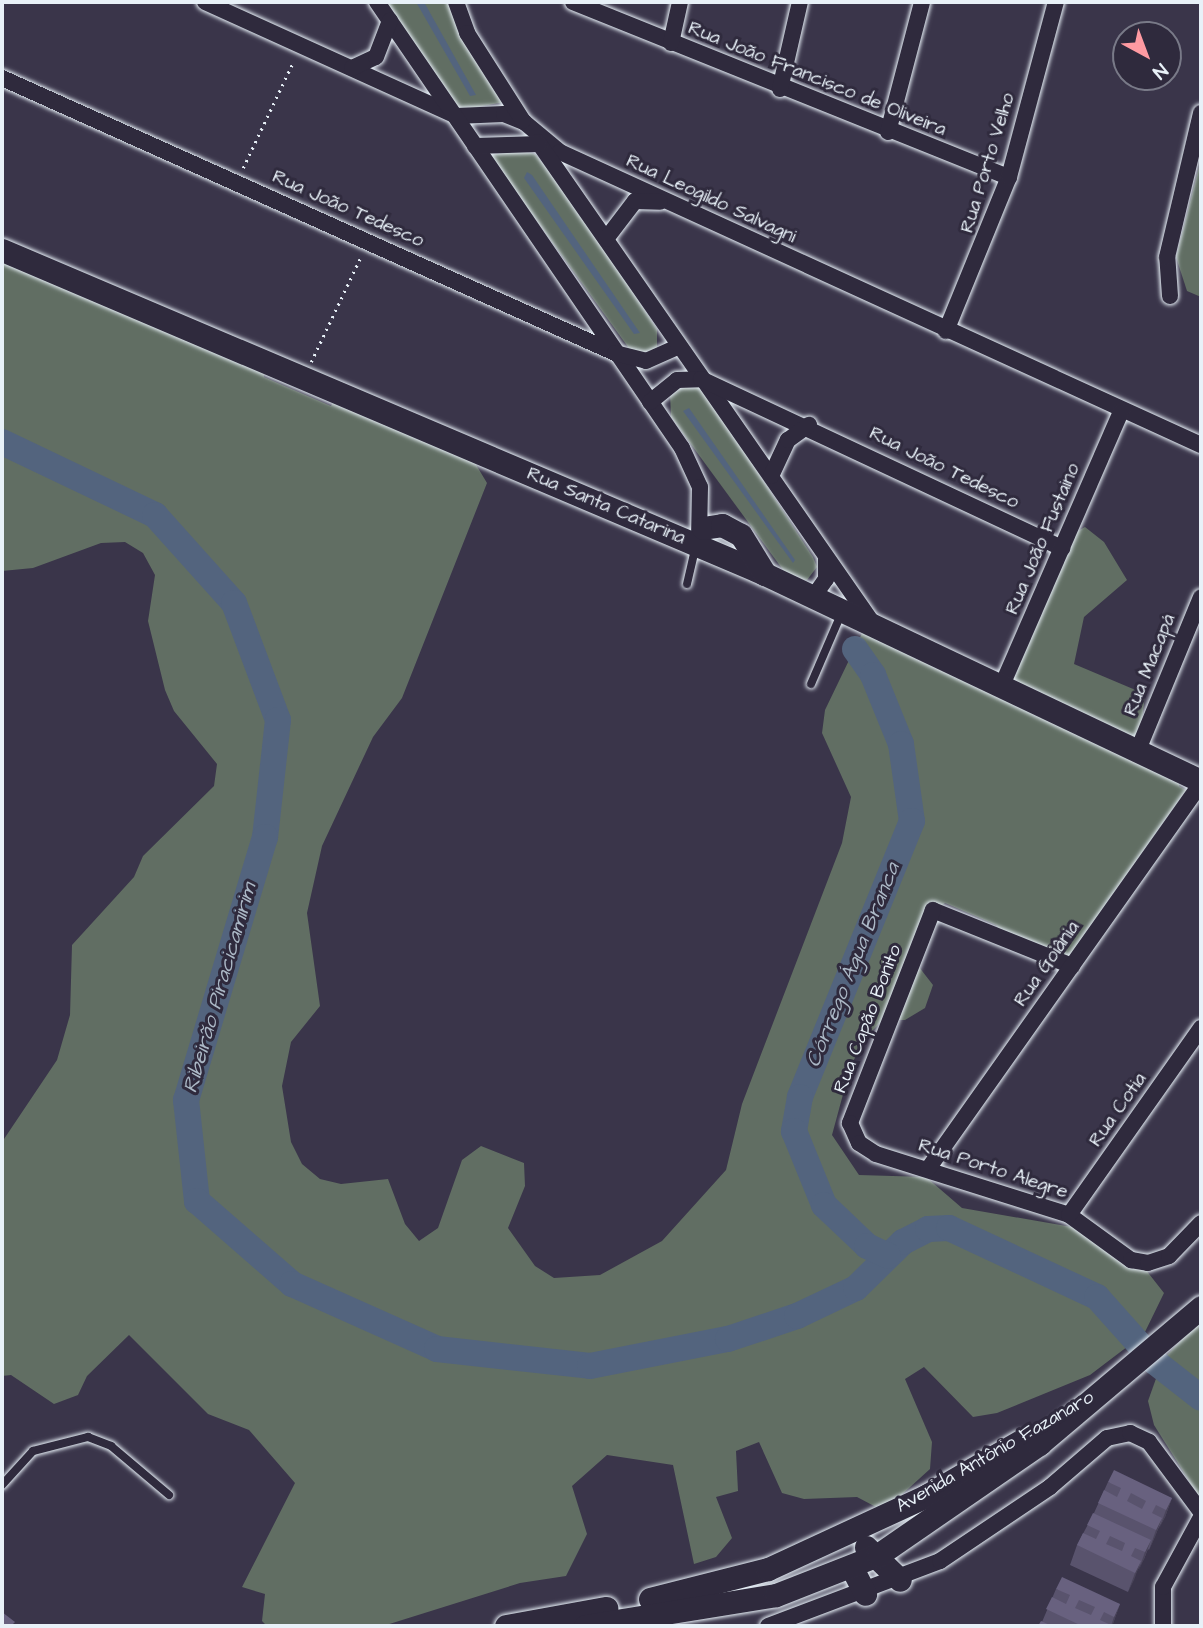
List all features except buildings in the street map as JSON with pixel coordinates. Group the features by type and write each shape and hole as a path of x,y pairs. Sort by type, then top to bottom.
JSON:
{"main road":[{"name":"Rua Santa Catarina","path":"2,250 302,381 700,537 722,525 741,535 765,574 814,596"},
{"path":"814,596 1003,684 1201,782"},
{"name":"Avenida Antônio Fazanaro","path":"585,1626 776,1595 852,1568 878,1555 1039,1444 1123,1377 1188,1318 1201,1301"},
{"name":"Avenida Antônio Fazanaro","path":"506,1626 681,1593 768,1569 926,1496 1123,1377"},
{"path":"841,1534 878,1555 900,1580"},
{"path":"852,1568 865,1594"},
{"path":"768,1569 776,1595"}],"street":[{"name":"Rua Leogildo Salvagni","path":"205,2 456,116 503,114 524,121 560,152 1121,411 1201,445"},
{"path":"377,2 650,402 700,487 700,537"},
{"path":"456,2 467,33 539,144 872,622"},
{"path":"467,33 470,2"},
{"path":"671,43 680,2"},
{"path":"780,89 800,2"},
{"path":"888,132 922,2"},
{"name":"Rua Porto Velho","path":"946,331 1009,177 1056,2"},
{"name":"Rua João Francisco de Oliveira","path":"579,4 780,89 1009,177"},
{"path":"352,68 385,46 390,21"},
{"name":"Rua João Tedesco","path":"2,78 615,354 646,361 678,347"},
{"path":"1170,296 1167,257 1199,131 1201,113"},
{"path":"475,146 539,144"},
{"path":"606,239 635,201 670,203"},
{"name":"Rua João Tedesco","path":"650,402 677,380 708,383 809,425 1062,548"},
{"name":"Rua João Fustaino","path":"1003,684 1121,411"},
{"path":"771,476 788,440 809,425"},
{"path":"814,596 827,579 826,559"},
{"name":"Rua Macapá","path":"1138,750 1201,597"},
{"name":"Rua Goiânia","path":"928,1169 1201,782"},
{"name":"Rua Capão Bonito","path":"859,1143 850,1122 933,910 1072,966"},
{"name":"Rua Cotia","path":"1069,1215 1201,1028"},
{"name":"Rua Porto Alegre","path":"859,1143 928,1169 1069,1215 1131,1260 1148,1263 1183,1243 1201,1223"},
{"path":"768,1626 900,1580 1001,1523 1107,1437 1130,1433 1149,1442 1201,1514 1163,1587 1163,1626"}],"lane":[{"path":"687,584 700,537"},
{"path":"811,684 843,609"},
{"path":"2,1485 33,1451 88,1437 111,1446 169,1495"}],"path":[{"path":"236,182 301,45"},
{"path":"302,381 368,242"}],"green space":[{"path":"380,2 451,2 510,101 455,111"},
{"path":"522,151 535,154 568,193 657,329 657,354 636,358 489,155"},
{"path":"1201,159 1201,297 1187,291 1176,257"},
{"path":"2,244 263,367 264,377 331,406 335,399 475,463 487,483 402,698 373,737 322,846 307,913 320,1006 291,1042 282,1086 291,1142 302,1164 320,1179 341,1184 388,1179 405,1224 419,1241 438,1228 462,1160 481,1146 524,1163 525,1186 508,1228 535,1266 554,1278 600,1275 662,1241 726,1170 742,1104 842,843 851,797 822,733 825,710 865,627 994,675 1016,675 1041,581 1065,538 1085,527 1104,542 1127,580 1084,617 1074,664 1145,694 1140,739 1179,763 1179,786 1186,790 1069,957 1004,937 996,925 945,903 940,907 919,967 933,985 925,1008 905,1020 883,1020 867,1036 851,1065 832,1135 859,1175 926,1177 962,1208 1072,1227 1135,1256 1164,1293 1144,1334 1090,1375 997,1413 973,1417 924,1367 905,1379 932,1442 930,1469 897,1499 876,1507 857,1497 804,1499 782,1493 759,1442 736,1451 738,1491 716,1497 732,1538 716,1557 694,1564 673,1465 607,1455 572,1486 587,1534 566,1576 520,1583 383,1626 267,1626 262,1621 265,1594 242,1587 295,1483 249,1430 208,1414 129,1335 87,1376 78,1395 54,1404 11,1375 2,1376 2,1142 57,1060 70,1015 72,945 134,877 143,856 214,786 217,764 174,711 165,690 148,621 155,575 143,553 125,542 101,543 33,568 2,571"},
{"path":"699,382 813,557 817,567 807,580 789,578 671,417 670,392"},
{"path":"1201,1320 1201,1500 1154,1425 1148,1401 1163,1359"}],"water":[{"path":"416,2 424,2 476,95 470,96"},
{"path":"527,172 532,175 640,333 634,334 524,178"},
{"path":"689,408 795,560 793,563 683,411"}],"waterway":[{"name":"Ribeirão Piracicamirim","path":"2,442 155,515 234,603 278,720 265,837 186,1100 197,1201 292,1284 437,1349 590,1366 728,1339 797,1316 856,1288 903,1242 928,1229 949,1228 1097,1297 1155,1362 1201,1398"},
{"name":"Córrego Água Branca","path":"855,649 873,675 901,744 912,821 800,1097 794,1131 824,1205 867,1246 888,1256"}]}
